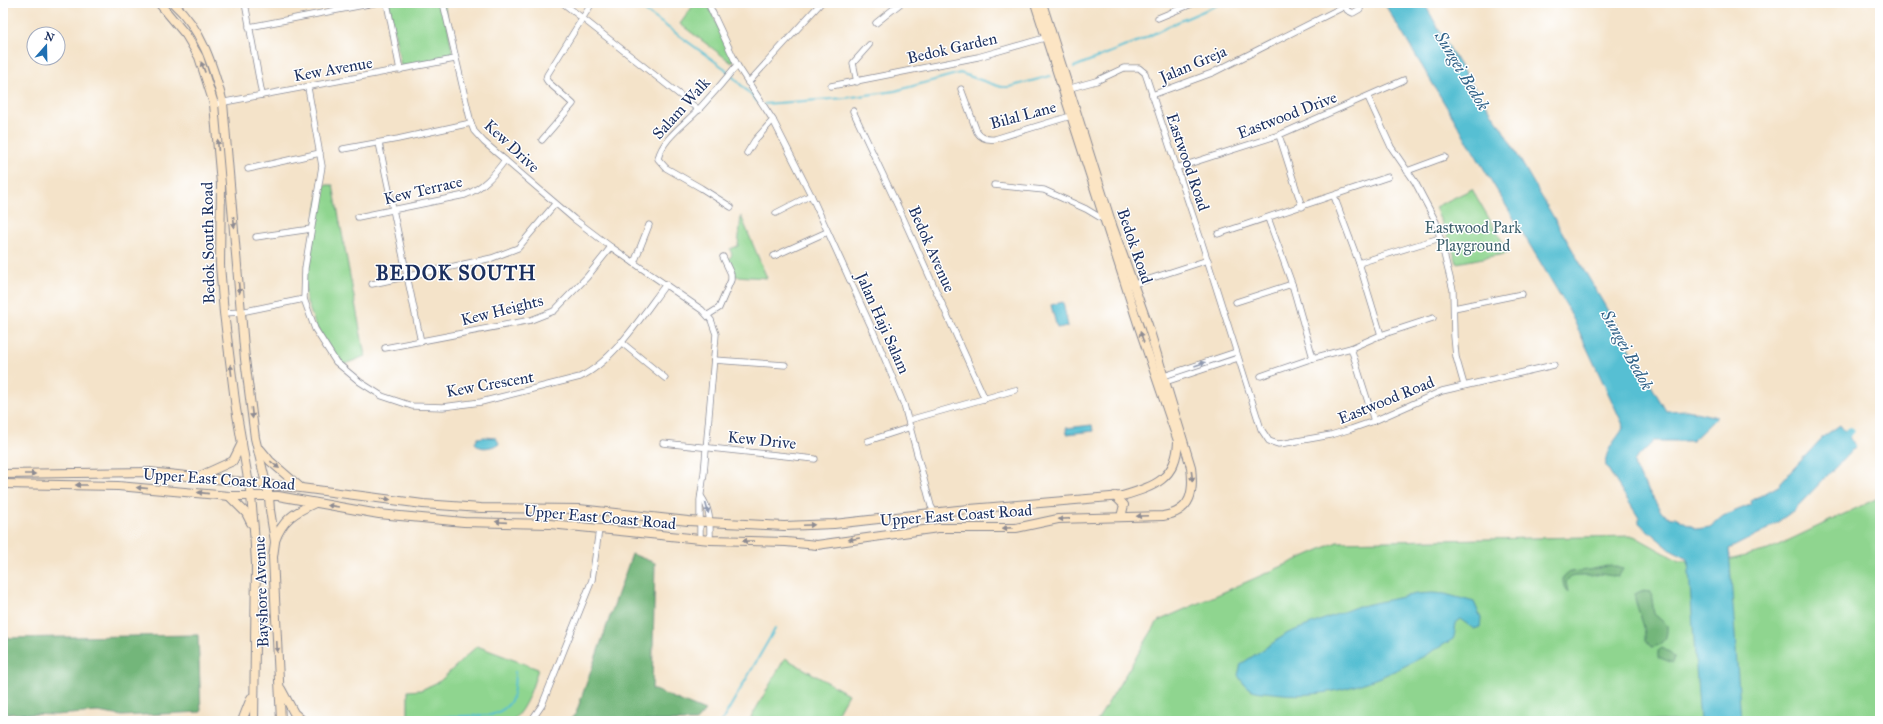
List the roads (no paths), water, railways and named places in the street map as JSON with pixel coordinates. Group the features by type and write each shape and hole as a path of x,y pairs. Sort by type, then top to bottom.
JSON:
{"main road":[{"name":"Bedok South Road","path":"159,3 186,35 199,57 214,104 221,184 220,265 224,313 251,496"},
{"name":"Bedok South Road","path":"173,3 198,31 212,63 223,103 241,312 255,438 269,496"},
{"name":"Bedok Road","path":"1035,3 1049,37 1112,225 1130,286 1161,380 1191,467 1193,485 1190,500"},
{"name":"Bedok Road","path":"1042,3 1049,37"},
{"name":"Bedok Road","path":"1074,115 1104,220 1130,286"},
{"name":"Bedok Road","path":"1161,380 1178,441 1176,457 1171,469"},
{"path":"255,438 265,456 301,488"},
{"path":"200,476 233,461 242,443"},
{"name":"Upper East Coast Road","path":"3,474 149,472 200,476 423,504 481,508 579,509 647,517 784,526 834,524 1115,496 1147,489 1158,484 1171,469"},
{"name":"Upper East Coast Road","path":"3,484 118,486 229,496 269,496 296,499 379,514 464,522 550,524 710,540 786,542 817,545 892,533 938,528 1016,528 1058,519 1171,515 1178,512 1190,500"},
{"path":"229,496 246,513 254,529"},
{"name":"Bayshore Avenue","path":"251,496 256,564 254,721"},
{"name":"Bayshore Avenue","path":"269,496 275,542 273,557 281,721"},
{"path":"1115,496 1124,505 1121,517"},
{"path":"275,542 279,531 288,518 301,509 315,503"},
{"name":"Bayshore Avenue","path":"242,721 250,702 254,683"},
{"name":"Bayshore Avenue","path":"279,686 294,713 303,721"}],"street":[{"path":"245,3 262,95"},
{"path":"249,27 374,3"},
{"path":"387,3 400,70"},
{"name":"Kew Drive","path":"443,3 474,131 555,204 611,247 666,284 708,315 715,329 714,360 700,500 700,539"},
{"path":"562,3 699,110"},
{"path":"542,140 573,104 546,79 547,75 592,3"},
{"name":"Jalan Haji Salam","path":"708,3 737,65 773,120 811,195 874,333 909,420 924,480 935,513"},
{"path":"748,83 821,3"},
{"path":"876,23 901,3"},
{"name":"Jalan Greja","path":"1066,90 1096,81 1124,68 1136,67 1142,69 1145,73 1152,95 1212,73 1345,4 1350,12 1355,12 1360,9 1362,3"},
{"path":"1158,18 1191,4"},
{"name":"Bedok Garden","path":"831,86 978,57 1049,37"},
{"path":"857,82 853,63 869,45"},
{"name":"Kew Avenue","path":"214,104 308,88 456,59"},
{"name":"Salam Walk","path":"730,207 666,168 658,159 666,142 699,110 737,65"},
{"name":"Eastwood Drive","path":"1176,168 1279,135 1404,80"},
{"name":"Kew Crescent","path":"308,88 322,171 304,275 304,299 318,334 329,353 341,367 360,382 382,396 412,406 444,407 475,403 580,378 594,370 621,342 666,284"},
{"name":"Bilal Lane","path":"961,89 977,132 981,136 988,139 995,139 1074,115"},
{"name":"Eastwood Road","path":"1152,95 1208,260 1261,429 1269,441 1281,444 1324,436 1374,421 1432,394 1464,385 1554,365"},
{"path":"1368,96 1391,147 1424,198 1440,238 1452,284 1454,308 1453,327 1456,357 1464,385"},
{"name":"Bedok Avenue","path":"853,111 985,399"},
{"path":"747,153 755,140 773,120"},
{"path":"343,149 379,143 471,123"},
{"path":"1279,135 1302,207"},
{"path":"379,143 421,342"},
{"path":"248,169 320,153"},
{"path":"1407,171 1445,157"},
{"name":"Kew Terrace","path":"358,217 465,195 484,184 505,160"},
{"path":"1218,234 1388,177"},
{"path":"994,186 1044,190 1086,209 1112,225"},
{"path":"776,213 811,195"},
{"path":"1334,196 1359,263 1381,335"},
{"path":"372,284 492,258 513,251 526,239 555,204"},
{"path":"1268,218 1292,284 1313,358"},
{"path":"634,263 649,225"},
{"path":"256,237 311,229"},
{"path":"774,256 827,232"},
{"path":"1359,263 1440,238"},
{"name":"Kew Heights","path":"385,348 531,320 554,311 587,277 611,247"},
{"path":"708,315 719,308 731,280 731,274 723,257"},
{"path":"1130,286 1208,260"},
{"path":"1236,302 1292,284"},
{"path":"1454,308 1522,294"},
{"path":"224,313 241,312 304,299"},
{"path":"1261,376 1313,358 1351,348 1381,335 1433,318"},
{"path":"621,342 665,378"},
{"path":"1351,348 1374,421"},
{"path":"1161,380 1236,352"},
{"path":"1161,380 1238,358"},
{"path":"714,360 785,365"},
{"path":"909,420 1015,390"},
{"path":"868,441 910,427"},
{"name":"Kew Drive","path":"662,444 815,458"},
{"name":"Kew Drive","path":"701,496 706,504 710,522 710,540"},
{"path":"531,721 542,705 592,580 599,529"}],"water":[{"name":"Sungei Bedok","path":"1384,3 1424,3 1461,68 1500,125 1666,411 1687,410 1717,417 1692,441 1654,441 1634,461 1635,468 1662,513 1671,518 1675,517 1697,529 1710,527 1723,516 1750,505 1751,501 1780,485 1781,482 1824,436 1840,425 1856,446 1793,511 1768,529 1729,549 1741,721 1700,721 1688,559 1672,551 1639,523 1639,518 1606,466 1607,456 1611,446 1624,427 1569,310"},
{"path":"1063,302 1068,326 1057,328 1051,305"},
{"path":"1092,425 1093,431 1067,434 1066,428"},
{"path":"478,438 496,438 499,443 498,445 483,448 475,443"},
{"path":"1416,594 1445,594 1474,602 1481,618 1480,627 1474,629 1460,619 1456,624 1453,639 1412,663 1368,682 1345,689 1298,695 1262,692 1249,688 1238,675 1241,664 1288,633 1356,607"}],"waterway":[{"path":"634,3 724,68 760,104"},
{"path":"1074,67 1141,40 1222,3"},
{"path":"764,104 845,98 895,91 960,73 1001,87 1009,87 1050,76"},
{"path":"1841,440 1851,431"},
{"path":"722,721 775,629"},
{"path":"415,721 415,718 491,715 499,712 505,708 512,699 515,672"}],"district":[{"name":"BEDOK SOUTH","path":"456,273"}],"park label":[{"name":"Eastwood Park Playground","path":"1473,236"}]}
